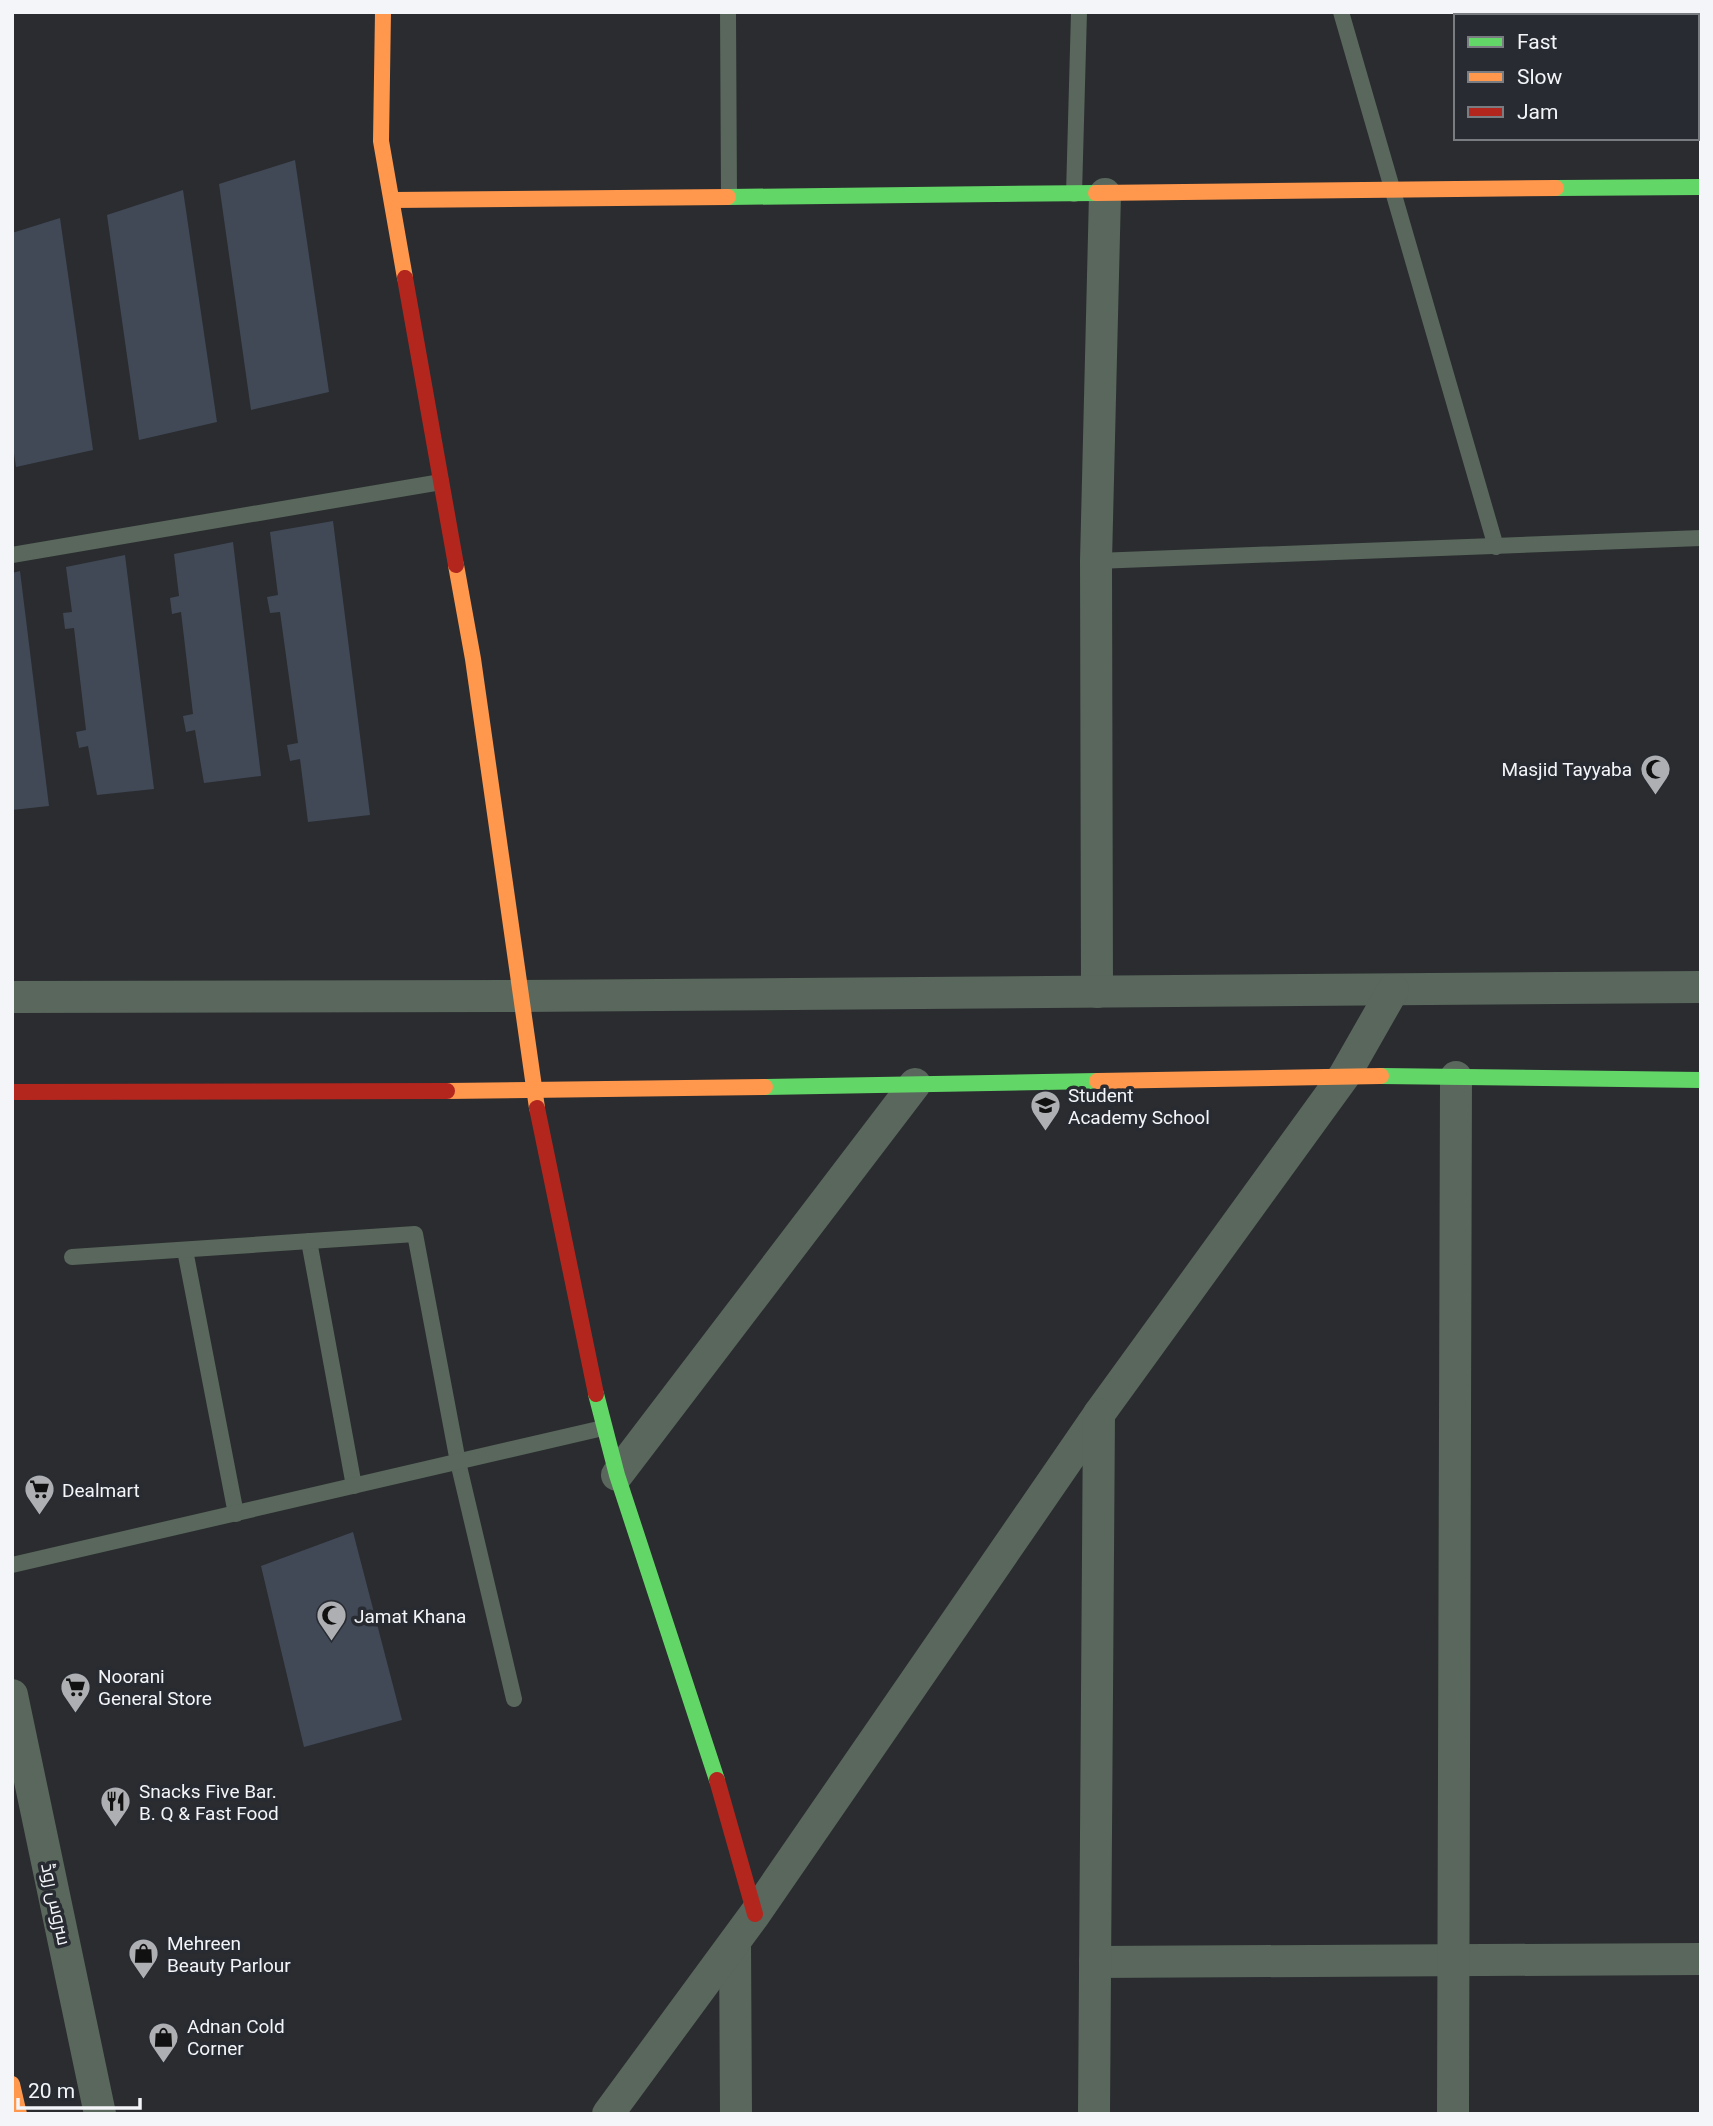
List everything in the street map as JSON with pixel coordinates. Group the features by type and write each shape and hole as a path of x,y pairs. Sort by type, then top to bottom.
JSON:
{"street":[{"path":"383,12 381,141 473,659 533,1091 603,1428 713,1765 755,1914"},
{"path":"392,200 1701,187"},
{"path":"1097,992 1096,561 1105,194"},
{"path":"12,997 1701,988"},
{"path":"608,2114 755,1914 1099,1414 1344,1076 1393,990"},
{"path":"12,1092 533,1091 1344,1076 1701,1080"},
{"path":"1453,2114 1456,1077"},
{"path":"617,1475 915,1084"},
{"path":"1094,2114 1099,1414"},
{"name":"سروس روڈ","path":"12,1695 100,2114"},
{"path":"734,1942 736,2114"},
{"path":"1094,1962 1701,1959"},
{"path":"12,2084 19,2114"}],"lane":[{"path":"728,12 729,197"},
{"path":"1074,194 1079,12"},
{"path":"1341,12 1496,547"},
{"path":"12,555 442,482"},
{"path":"1096,561 1701,538"},
{"path":"72,1257 415,1234 458,1462 514,1699"},
{"path":"309,1241 354,1486"},
{"path":"185,1250 236,1514"},
{"path":"12,1565 603,1428"}],"building":[{"path":"295,160 329,392 251,410 219,184"},
{"path":"183,190 217,422 139,440 107,215"},
{"path":"60,218 93,450 16,467 12,440 12,233"},
{"path":"333,521 370,815 308,822 300,759 290,761 287,745 298,743 280,612 270,613 267,597 278,595 270,532"},
{"path":"233,542 261,776 204,783 195,730 186,732 183,716 193,714 181,612 172,614 170,598 179,596 174,554"},
{"path":"125,555 154,789 97,795 88,746 79,748 76,732 86,730 74,628 65,629 63,613 72,612 66,567"},
{"path":"20,571 49,806 12,810 12,573"},
{"name":"Jamat Khana","path":"353,1532 402,1720 304,1747 261,1566"}],"traffic: fast":[{"path":"1556,188 1701,187"},
{"path":"728,197 1096,193"},
{"path":"1381,1076 1701,1080"},
{"path":"765,1087 1097,1081"},
{"path":"596,1394 617,1475 717,1780"}],"traffic: slow":[{"path":"383,12 381,141 405,278"},
{"path":"1096,193 1556,188"},
{"path":"392,200 728,197"},
{"path":"456,565 473,659 537,1108"},
{"path":"1097,1081 1381,1076"},
{"path":"447,1091 765,1087"},
{"path":"12,2084 19,2114"}],"traffic: jam":[{"path":"405,278 456,565"},
{"path":"12,1092 447,1091"},
{"path":"537,1108 596,1394"},
{"path":"717,1780 755,1914"}],"place":[{"name":"Masjid Tayyaba","path":"1655,796"},
{"name":"Student Academy School","path":"1045,1133"},
{"name":"Dealmart","path":"39,1517"},
{"name":"Jamat Khana","path":"331,1643"},
{"name":"Noorani General Store","path":"75,1714"},
{"name":"Snacks Five Bar. B. Q & Fast Food","path":"116,1829"},
{"name":"Mehreen Beauty Parlour","path":"144,1981"},
{"name":"Adnan Cold Corner","path":"164,2064"}]}
